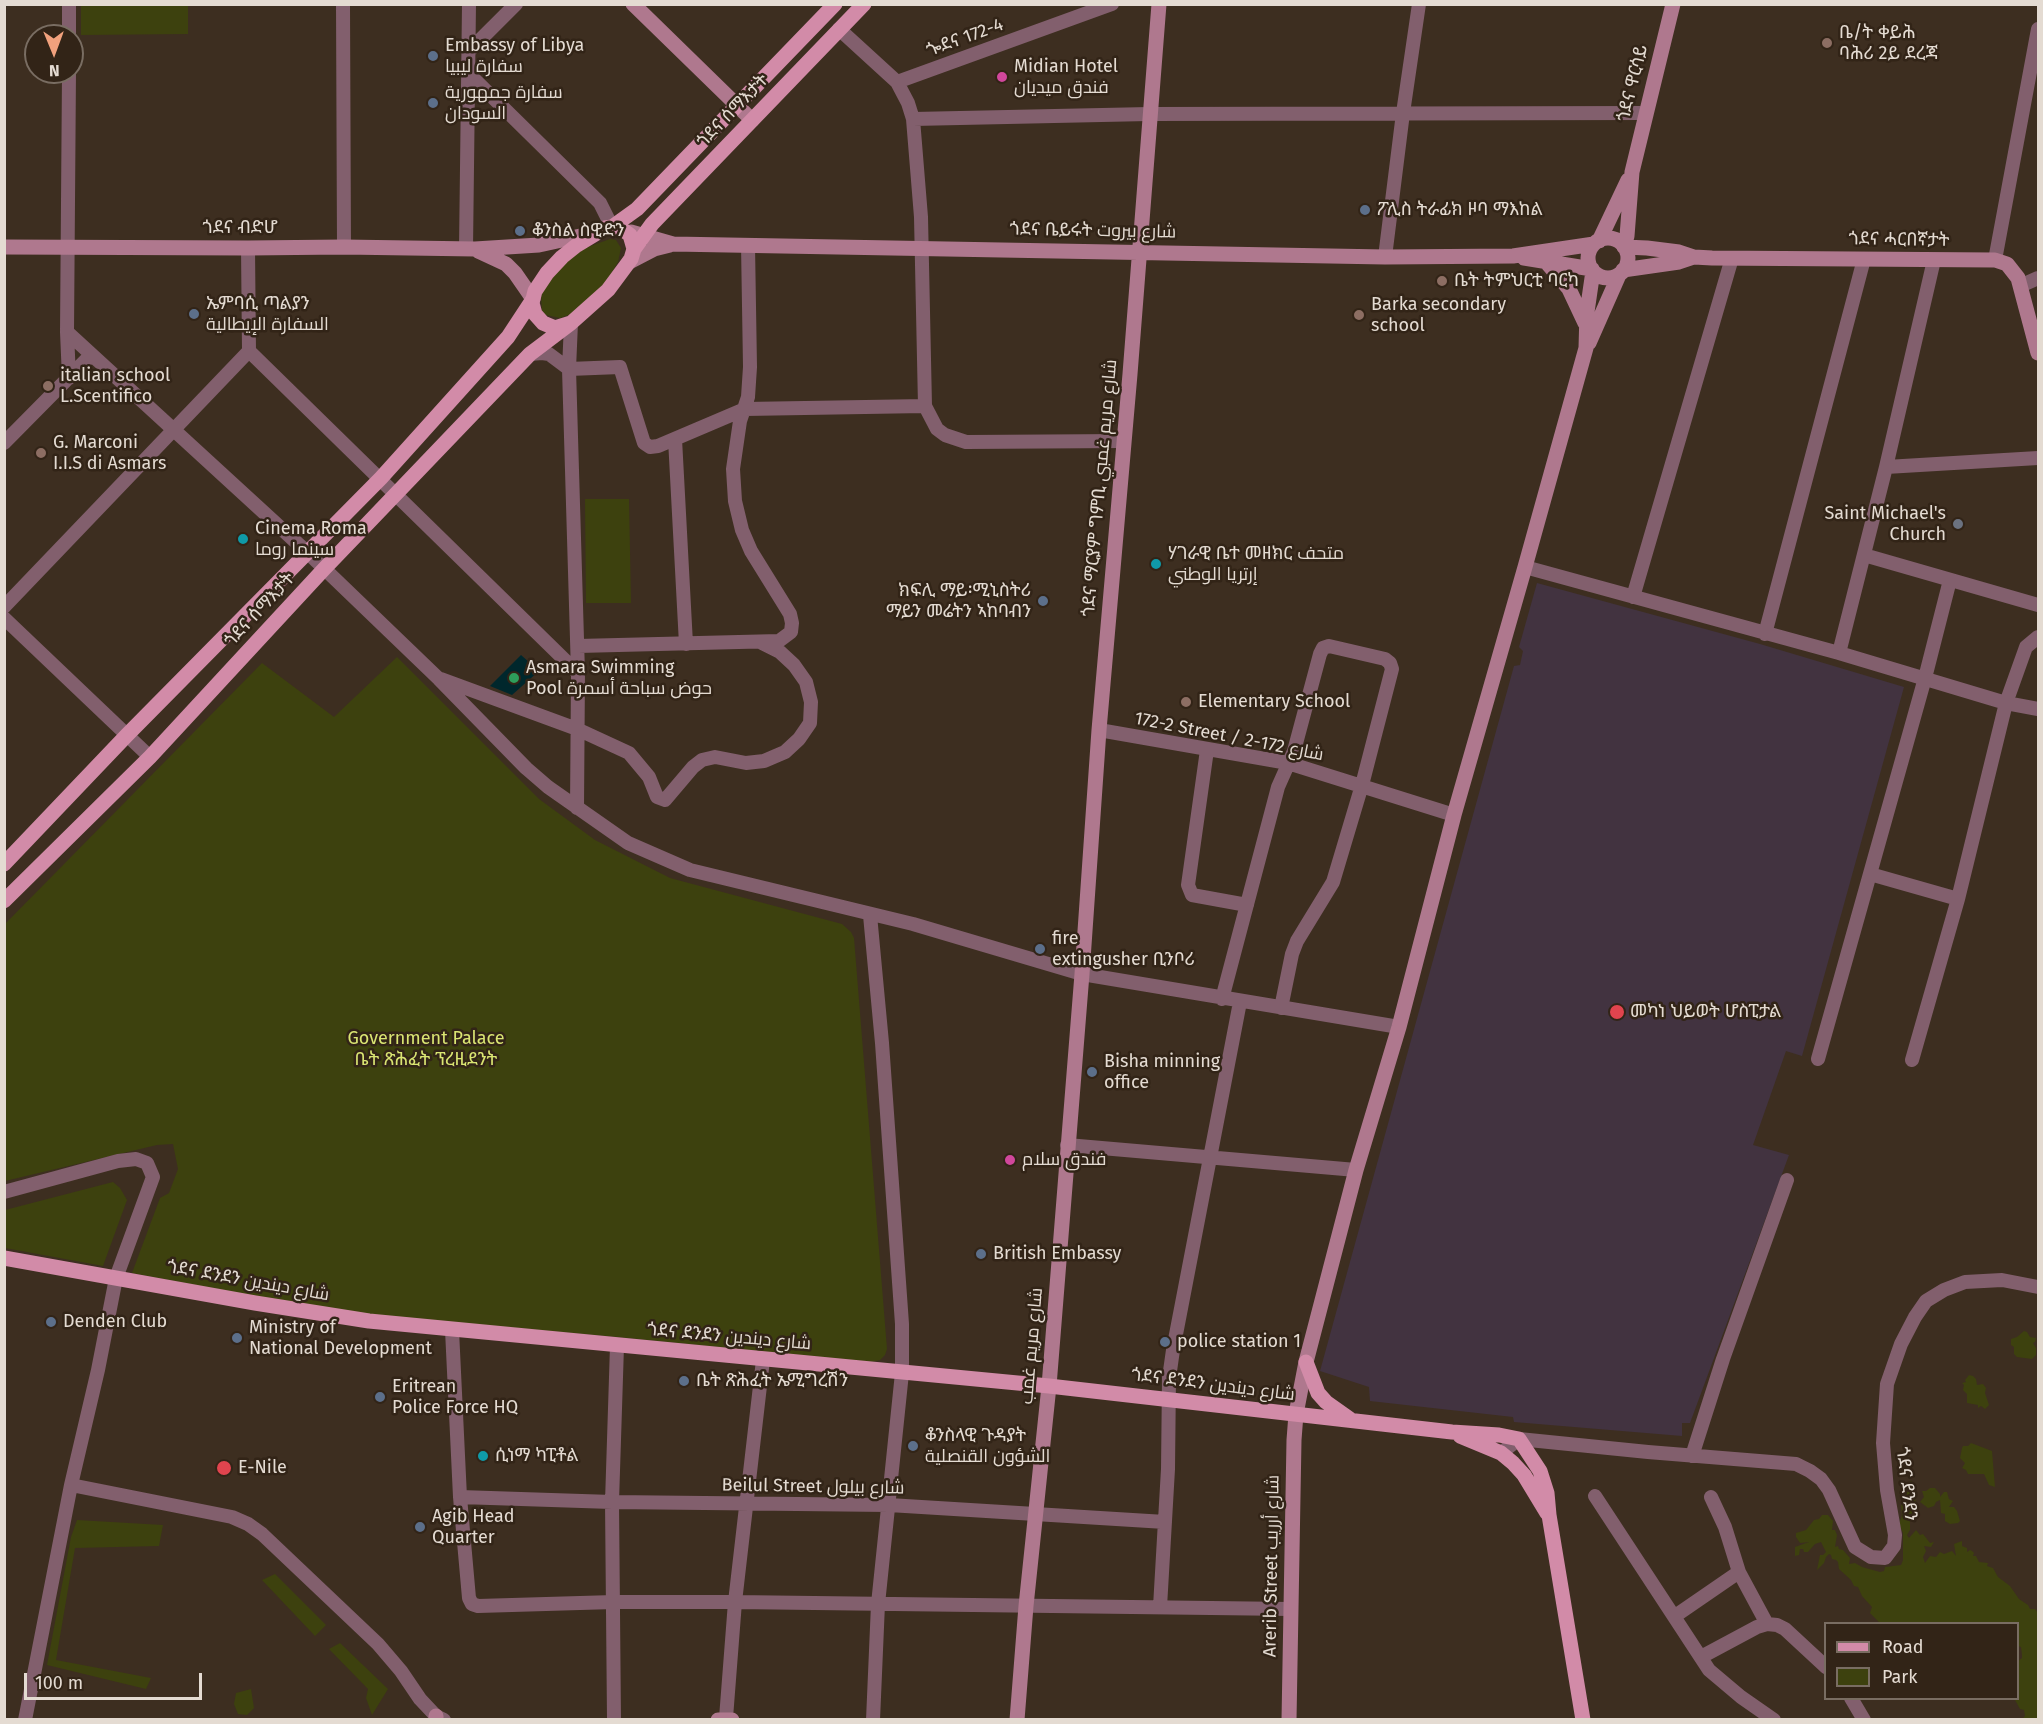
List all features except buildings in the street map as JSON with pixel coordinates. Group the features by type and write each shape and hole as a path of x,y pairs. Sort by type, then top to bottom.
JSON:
{"main road":[{"path":"633,4 752,120"},
{"name":"ጎደና ሰማእታት","path":"4,864 127,735 381,478 508,337 547,273 562,257 577,245 612,230 637,210 835,4"},
{"name":"ጎደና ማርያም ግምቢ شارع مريم غمبي","path":"1082,975 1099,730 1159,4"},
{"name":"ጎደና ዋርሳይ","path":"1624,247 1628,228 1632,172 1673,4"},
{"name":"ጎደና ሰማእታት","path":"4,901 150,758 324,569 530,354 571,323 608,290 652,224 863,5"},
{"name":"ጎደና ዋርሳይ","path":"1597,242 1632,172"},
{"name":"ጎደና ብድሆ","path":"4,247 471,249 539,245 612,230"},
{"path":"612,230 630,235 635,249"},
{"path":"1512,256 1612,239 1624,247 1668,251 1694,257"},
{"path":"1586,348 1592,270 1589,264 1589,254 1597,242"},
{"path":"635,249 654,249 673,244"},
{"path":"635,249 673,244"},
{"name":"ጎደና ቤይሩት شارع بيروت","path":"673,244 1385,257 1512,256"},
{"path":"1586,348 1627,263 1624,247"},
{"path":"471,249 506,264 533,299 535,314 543,323 555,328 571,323"},
{"path":"1512,256 1592,270 1608,278 1694,257"},
{"name":"ጎደና ሓርበኛታት","path":"1694,257 1995,260"},
{"path":"1995,260 2007,264 2018,278 2038,353"},
{"path":"1547,263 1569,290 1587,326"},
{"name":"Arerib Street شارع أرريب","path":"1289,1719 1296,1414 1306,1362 1356,1170 1399,1027 1454,815 1526,567 1586,348"},
{"name":"شارع مريم غمب","path":"1017,1719 1026,1606 1049,1386 1082,975"},
{"name":"ጎደና ደንደን شارع ديندين","path":"4,1258 369,1321 1049,1386 1519,1439"},
{"path":"1306,1362 1318,1393 1326,1402 1353,1420"},
{"name":"ጎደና ደንደን شارع ديندين","path":"1452,1432 1507,1458"},
{"path":"1519,1439 1530,1454 1544,1482 1582,1719"},
{"path":"1507,1458 1524,1475 1549,1515"}],"street":[{"path":"69,4 69,24"},
{"path":"343,4 344,247"},
{"path":"469,4 471,249"},
{"path":"468,52 516,4"},
{"name":"ጐደና 172-4","path":"897,82 1112,4"},
{"path":"1385,257 1418,5"},
{"path":"839,28 897,82 913,119 921,217 925,406 937,429 945,435 966,442 1123,441"},
{"path":"1995,260 2038,29"},
{"path":"468,73 600,203 612,230"},
{"path":"69,84 69,378"},
{"path":"913,119 1149,114 1645,113"},
{"path":"578,646 779,641 791,632 790,614 751,551 742,530 735,501 733,469 738,434 748,397 750,367 748,245"},
{"path":"4,607 249,351 248,248"},
{"path":"1633,597 1732,258"},
{"path":"1766,634 1863,259"},
{"path":"1839,653 1886,467 1934,260"},
{"path":"2020,286 2038,278"},
{"path":"571,323 569,369 578,646 577,808"},
{"path":"68,332 308,552 439,679 526,768 548,787 628,843 690,870 958,936 1082,975 1399,1027"},
{"path":"249,351 578,673"},
{"path":"530,354 542,352 549,354 569,369 620,367 644,443 650,447 675,439 744,409 925,406"},
{"path":"4,443 91,355"},
{"path":"675,439 686,644"},
{"path":"1886,467 2038,458"},
{"path":"1864,555 2038,605"},
{"path":"1526,567 1839,653 2006,703 2038,710"},
{"path":"1818,1059 1925,678 1950,580"},
{"path":"4,618 150,758"},
{"path":"1912,1060 1958,899 2006,703 2026,647 2038,637"},
{"path":"439,679 577,729 629,753 643,767 657,797 662,800 668,798 693,767 702,760 715,757 746,763 764,761 784,752 799,739 810,723 811,702 806,682 794,665 780,652 760,642"},
{"path":"1222,999 1278,788 1294,751 1323,648 1329,646 1385,659 1390,663 1392,669 1362,785 1333,882 1297,941 1292,954 1281,1008"},
{"name":"172-2 Street / شارع 172-2","path":"1099,730 1288,763 1454,815"},
{"path":"1207,750 1188,885 1192,895 1247,905"},
{"path":"1870,874 1958,899"},
{"path":"870,915 882,1043 902,1324 902,1373 878,1604 873,1719"},
{"path":"1160,1607 1173,1350 1240,1002"},
{"path":"1067,1145 1356,1170"},
{"path":"4,1192 118,1161 136,1159 147,1163 153,1177 116,1278 98,1370 71,1485 25,1719"},
{"path":"1692,1456 1723,1359 1787,1180"},
{"name":"ጎደና ደንደን","path":"1519,1439 1796,1464 1821,1479 1829,1490 1855,1547 1871,1557 1885,1558 1894,1546 1895,1535 1887,1490 1883,1443 1887,1384 1901,1344 1915,1317 1926,1301 1944,1290 1965,1282 2002,1280 2038,1287"},
{"path":"452,1330 460,1497 470,1598 472,1604 478,1606 614,1602 735,1602 1290,1609"},
{"path":"614,1719 612,1502 617,1346"},
{"path":"725,1719 735,1602 763,1359"},
{"path":"1507,1458 1519,1439"},
{"path":"1507,1458 1530,1454 1544,1442"},
{"path":"71,1485 232,1517 248,1524 262,1534 378,1644 401,1671 420,1699 438,1718"},
{"path":"1594,1496 1709,1670 1774,1719"},
{"name":"Beilul Street شارع بيلول","path":"460,1497 612,1502 889,1505 1036,1516 1165,1522"},
{"path":"1711,1497 1725,1527 1739,1572 1767,1624"},
{"path":"1675,1616 1739,1572"},
{"path":"1701,1657 1767,1624 1785,1629 1824,1665"},
{"path":"1852,1700 1864,1719"}],"shaded area":[{"name":"መካነ ህይወት ሆስፒታል","path":"1537,583 1760,644 1904,687 1802,1056 1786,1051 1753,1145 1789,1155 1690,1423 1682,1423 1682,1436 1514,1422 1513,1417 1370,1401 1369,1387 1320,1371 1514,666 1520,665 1523,651 1519,647"}],"green space":[{"path":"81,5 188,5 188,34 84,35 84,24 81,24"},
{"path":"610,239 616,240 621,248 618,262 603,287 571,314 560,318 546,315 542,311 541,294 552,277 567,261 585,248"},
{"path":"585,499 629,499 631,603 586,603"},
{"name":"Government Palace ቤት ጽሕፈት ፕረዚደንት","path":"397,657 539,799 595,840 670,878 842,924 851,932 854,938 887,1349 880,1360 871,1362 343,1313 132,1273 160,1198 169,1193 178,1169 173,1144 157,1145 5,1181 4,925 262,663 334,717"},
{"path":"113,1182 120,1188 127,1200 103,1266 5,1248 5,1210"},
{"path":"2024,1331 2030,1337 2036,1338 2033,1343 2036,1355 2032,1359 2017,1357 2011,1345 2011,1339"},
{"path":"1969,1375 1976,1379 1977,1385 1983,1384 1986,1388 1985,1393 1989,1405 1985,1409 1967,1403 1967,1394 1963,1390 1962,1383 1966,1382"},
{"path":"1971,1443 1992,1451 1995,1487 1989,1485 1984,1474 1968,1474 1962,1468 1965,1463 1960,1458 1962,1448"},
{"path":"1912,1481 1910,1487 1915,1496 1916,1510 1907,1535 1909,1538 1916,1530 1920,1535 1923,1534 1930,1543 1934,1542 1931,1547 1924,1546 1925,1563 1930,1556 1936,1557 1940,1552 1944,1554 1952,1551 1956,1556 1954,1544 1962,1541 1962,1546 1967,1548 1967,1552 1972,1551 1973,1556 1976,1556 1979,1562 1988,1563 1987,1566 1993,1568 1998,1577 2010,1586 2019,1599 2038,1613 2038,1719 2022,1719 2025,1716 2024,1710 2020,1709 2015,1700 2019,1700 2019,1660 2022,1658 2019,1646 2019,1622 1879,1622 1870,1613 1872,1607 1862,1596 1858,1587 1854,1586 1839,1569 1838,1562 1832,1559 1831,1555 1826,1557 1817,1570 1820,1555 1826,1552 1821,1542 1815,1544 1808,1552 1800,1549 1799,1555 1795,1556 1795,1547 1809,1542 1800,1543 1796,1533 1806,1530 1814,1520 1819,1519 1822,1515 1828,1515 1833,1521 1832,1530 1835,1530 1837,1535 1835,1547 1838,1546 1850,1558 1849,1564 1855,1563 1880,1572 1884,1571 1885,1567 1901,1565 1903,1533 1899,1524 1902,1515 1901,1505 1906,1500 1907,1492 1910,1492 1908,1482"},
{"path":"1935,1488 1940,1497 1947,1492 1949,1499 1953,1501 1949,1507 1954,1507 1957,1511 1960,1521 1958,1523 1950,1524 1945,1521 1945,1514 1941,1513 1940,1500 1928,1508 1920,1502 1924,1497 1922,1491"},
{"path":"77,1520 163,1525 159,1546 75,1548 56,1660 151,1678 146,1689 47,1665 71,1537"},
{"path":"275,1574 326,1625 315,1636 262,1580"},
{"path":"340,1643 388,1689 372,1715 366,1698 368,1689 329,1649"},
{"path":"251,1689 254,1708 247,1715 238,1714 234,1704 236,1693"}],"water":[{"name":"Asmara Swimming Pool حوض سباحة أسمرة","path":"521,655 539,671 512,695 490,686"}],"place":[{"name":"ቤ/ት ቀይሕ ባሕሪ 2ይ ደረጃ","path":"1827,43"},
{"name":"Embassy of Libya سفارة ليبيا","path":"433,56"},
{"name":"Midian Hotel فندق ميديان","path":"1002,77"},
{"name":"سفارة جمهورية السودان","path":"433,103"},
{"name":"ፖሊስ ትራፊክ ዞባ ማእከል","path":"1365,210"},
{"name":"ቆንስል ስዊድን","path":"520,231"},
{"name":"ቤት ትምህርቲ ባርካ","path":"1442,281"},
{"name":"ኤምባሲ ጣልያን السفارة الإيطالية","path":"194,314"},
{"name":"Barka secondary school","path":"1359,315"},
{"name":"italian school L.Scentifico","path":"48,386"},
{"name":"G. Marconi I.I.S di Asmars","path":"41,453"},
{"name":"Saint Michael's Church","path":"1958,524"},
{"name":"Cinema Roma سينما روما","path":"243,539"},
{"name":"ሃገራዊ ቤተ መዘክር متحف إرتريا الوطني","path":"1156,564"},
{"name":"ክፍሊ ማይ፡ሚኒስትሪ ማይን መሬትን ኣከባብን","path":"1043,601"},
{"name":"Asmara Swimming Pool حوض سباحة أسمرة","path":"514,678"},
{"name":"Elementary School","path":"1186,702"},
{"name":"fire extingusher ቢንቦሪ","path":"1040,949"},
{"name":"መካነ ህይወት ሆስፒታል","path":"1617,1012"},
{"name":"Bisha minning office","path":"1092,1072"},
{"name":"فندق سلام","path":"1010,1160"},
{"name":"British Embassy","path":"981,1254"},
{"name":"Denden Club","path":"51,1322"},
{"name":"Ministry of National Development","path":"237,1338"},
{"name":"police station 1","path":"1165,1342"},
{"name":"ቤት ጽሕፈት ኤሚግረሽን","path":"684,1381"},
{"name":"Eritrean Police Force HQ","path":"380,1397"},
{"name":"ቆንስላዊ ጉዳያት الشؤون القنصلية","path":"913,1446"},
{"name":"ሲነማ ካፒቶል","path":"483,1456"},
{"name":"E-Nile","path":"224,1468"},
{"name":"Agib Head Quarter","path":"420,1527"}]}
